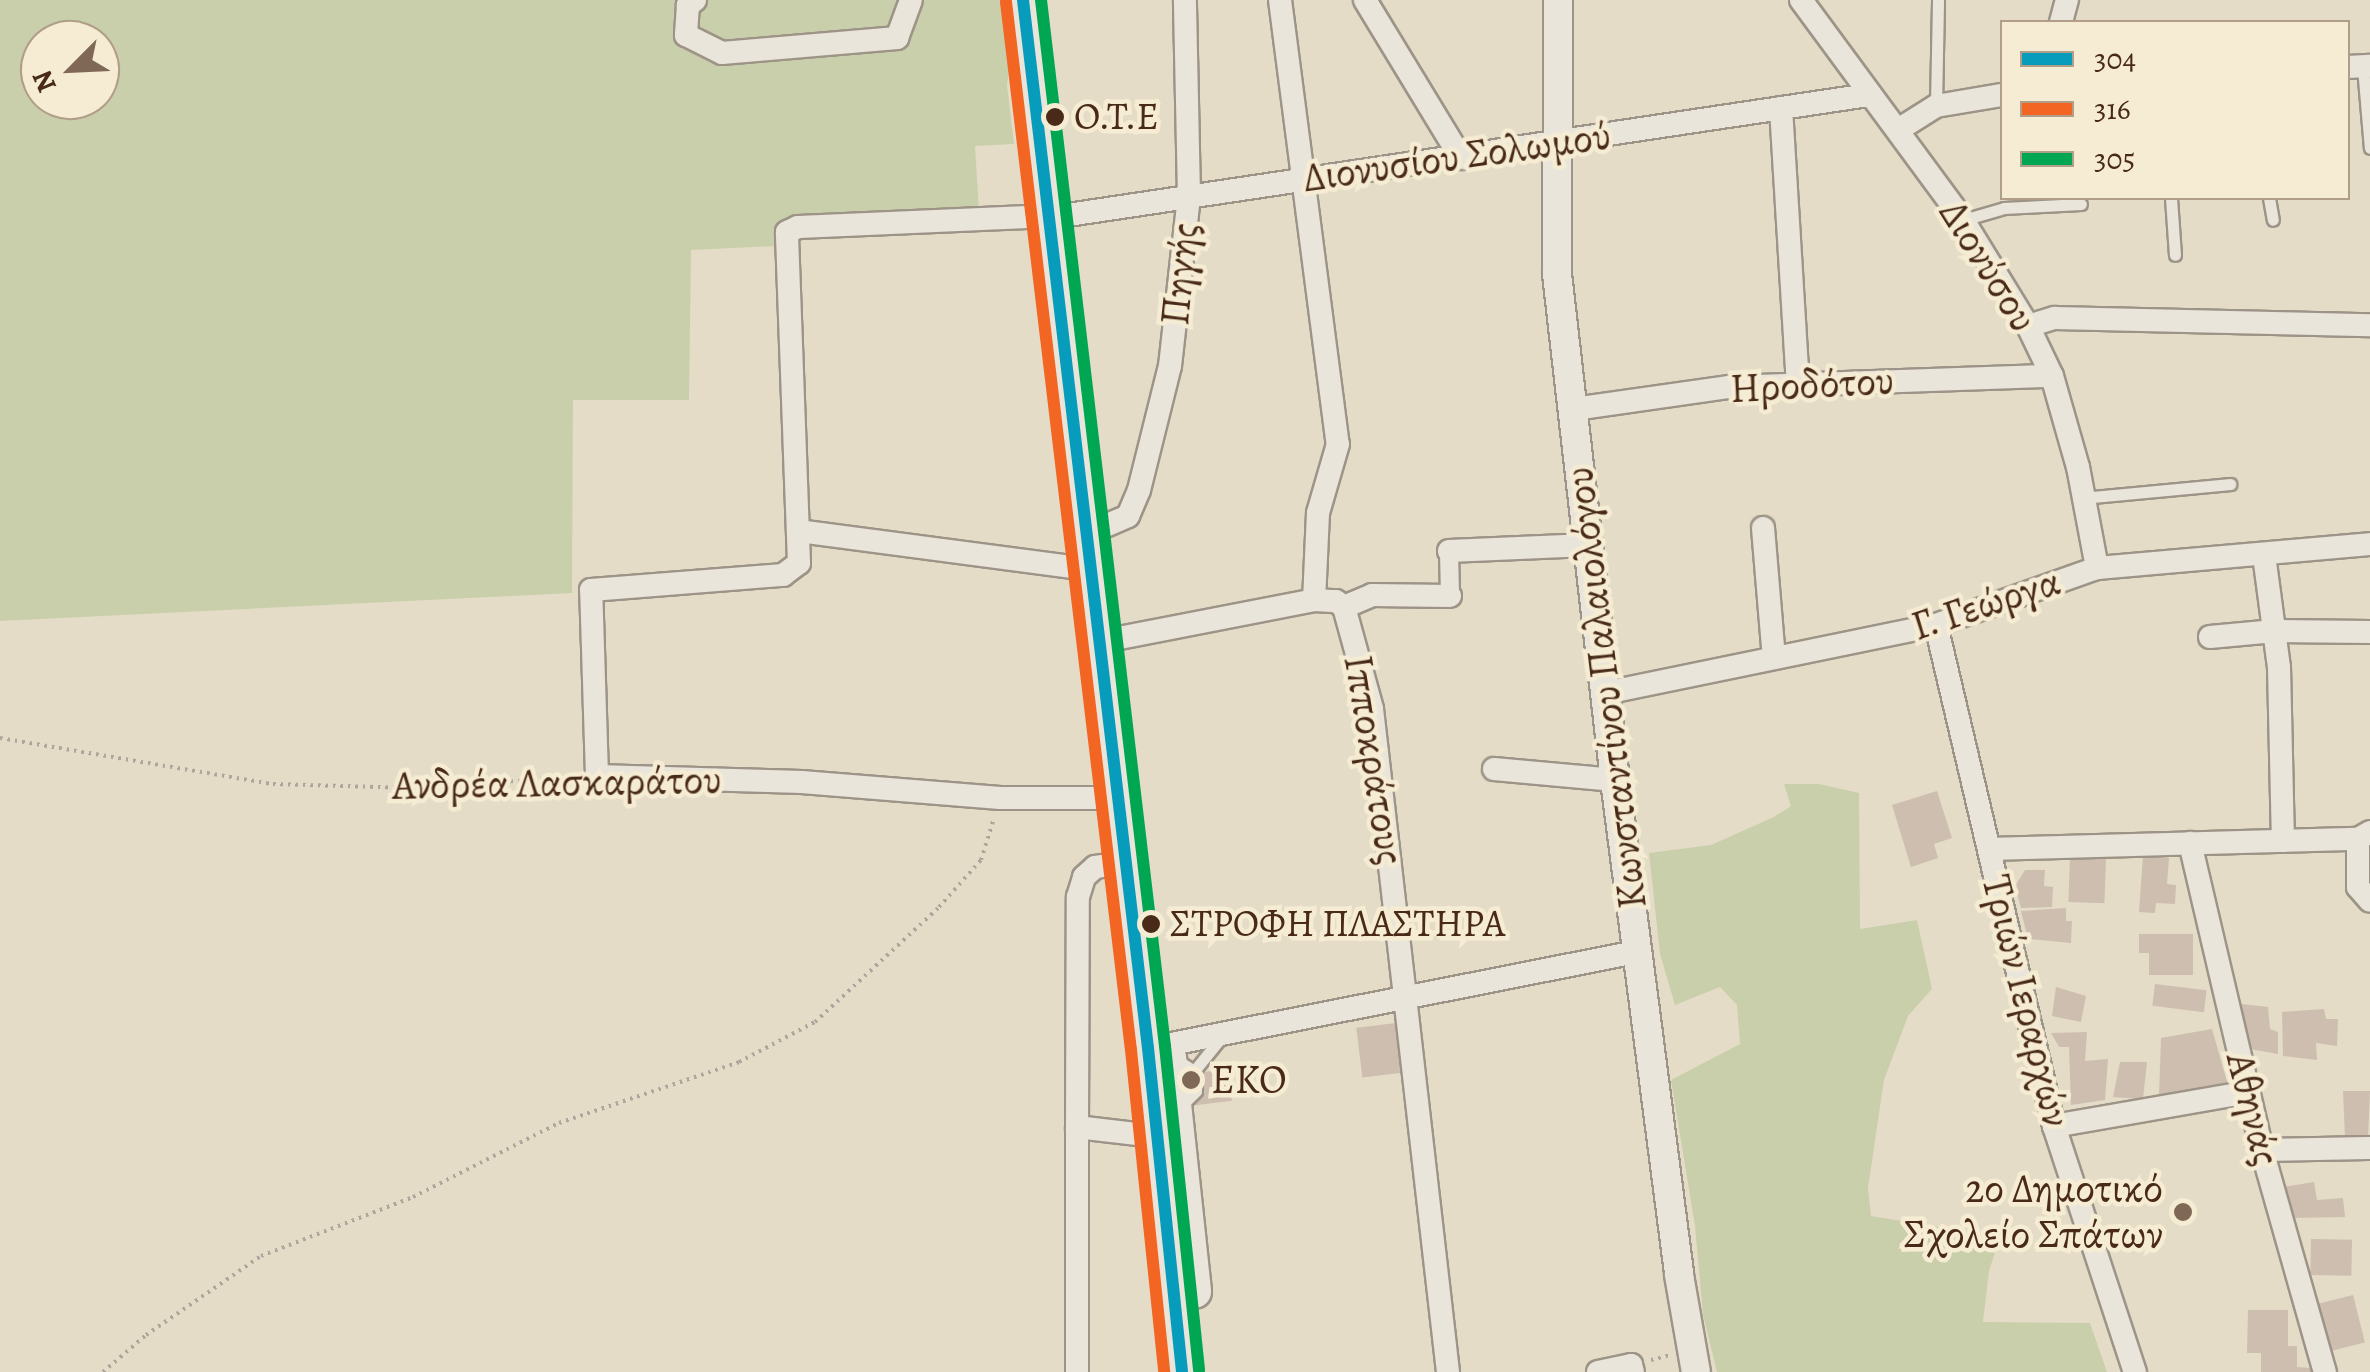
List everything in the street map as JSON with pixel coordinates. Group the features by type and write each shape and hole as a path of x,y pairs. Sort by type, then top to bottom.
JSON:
{"main road":[{"path":"1022,0 1105,526 1170,1055 1165,1124 1182,1372"},
{"path":"1044,0 1056,216 1088,568 1125,863 1170,1055"},
{"path":"1165,1124 1203,1372"}],"street":[{"path":"695,0 688,5 686,34 722,53 897,38 912,0"},
{"name":"Πηγής","path":"1105,526 1128,516 1166,384 1189,196 1185,0"},
{"path":"1119,638 1314,600 1318,513 1338,444 1280,0"},
{"path":"1365,0 1461,158"},
{"name":"Κωνσταντίνου Παλαιολόγου","path":"1558,0 1558,274 1615,780 1693,1361"},
{"name":"Διονύσου","path":"1802,0 1963,220 2028,326 2052,376 2078,466 2098,568"},
{"name":"Διονυσίου Σολωμού","path":"799,531 787,232 798,226 1056,216 1868,94"},
{"path":"1898,130 1936,106 2000,95"},
{"path":"1781,108 1798,383"},
{"path":"2028,326 2055,318 2370,325"},
{"name":"Ηροδότου","path":"1574,409 1729,387 2052,376"},
{"path":"1763,528 1774,658"},
{"path":"596,776 591,590 783,575 799,563 799,531 1088,568"},
{"name":"Γ. Γεώργα","path":"1605,693 1936,625 2098,568 2370,544"},
{"path":"1344,607 1372,595 1450,596 1449,551 1588,546"},
{"path":"2264,556 2275,631 2283,842"},
{"name":"Ιπποκράτους","path":"1314,600 1336,601 1344,607 1372,709 1448,1372"},
{"name":"Τριών Ιεραρχών","path":"1936,625 2054,1126 2134,1372"},
{"path":"2210,637 2275,631 2370,632"},
{"path":"1494,769 1615,780"},
{"name":"Ανδρέα Λασκαράτου","path":"596,776 802,782 1000,798 1117,798"},
{"path":"1989,849 2283,842 2364,836 2358,887 2370,901"},
{"name":"Αθηνάς","path":"2190,843 2262,1150 2324,1372"},
{"path":"1077,1372 1078,897 1084,877 1095,868 1125,863"},
{"path":"1170,1055 1224,1034 1638,952"},
{"path":"2054,1126 2248,1092"},
{"path":"1077,1127 1165,1124"},
{"path":"2262,1150 2370,1148"},
{"path":"1598,1372 1632,1369"}],"lane":[{"path":"1936,106 1938,0"},
{"path":"2360,67 2370,148"},
{"path":"2172,200 2175,255"},
{"path":"2269,200 2272,220"},
{"path":"1963,220 2004,208 2080,204"},
{"path":"2082,498 2230,484"},
{"path":"1165,1124 1196,1092 1170,1055 1224,1034"}],"path":[{"name":"Ανδρέα Λασκαράτου","path":"0,738 273,784 413,788 596,776"},
{"path":"103,1372 146,1335 261,1256 413,1197 559,1123 739,1062 815,1022 939,906 981,860 1000,798"},
{"path":"1632,1369 1693,1361"}],"green space":[{"name":"Ο.Τ.Ε","path":"0,0 1006,0 1012,49 1007,85 1014,144 975,146 979,212 777,221 777,246 691,250 689,400 573,400 572,593 0,621"},
{"path":"1784,784 1819,784 1859,793 1860,929 1917,920 1932,989 1908,1016 1884,1080 1868,1188 1871,1216 2000,1237 1989,1271 1983,1322 2090,1323 2107,1372 1717,1372 1703,1315 1695,1226 1671,1080 1740,1044 1737,1005 1720,987 1675,1005 1660,954 1649,853 1711,845 1774,817 1791,806"}],"building":[{"path":"1937,791 1952,838 1934,844 1938,858 1911,867 1892,805"},
{"path":"2143,856 2169,858 2167,884 2176,885 2175,904 2156,903 2155,913 2139,912"},
{"path":"2070,857 2106,858 2104,903 2068,902"},
{"path":"2025,870 2045,870 2044,886 2053,887 2052,907 2021,908 2015,886"},
{"path":"2066,908 2066,921 2072,921 2071,943 2028,939 2021,911"},
{"path":"2139,934 2193,934 2193,975 2149,975 2149,953 2139,953"},
{"path":"2155,984 2207,990 2204,1012 2152,1006"},
{"path":"2056,987 2086,996 2081,1022 2052,1016"},
{"path":"2241,1004 2268,1007 2270,1029 2278,1032 2278,1054 2250,1049"},
{"path":"2324,1009 2326,1019 2338,1019 2337,1046 2316,1043 2317,1060 2283,1056 2282,1012"},
{"path":"1396,1023 1402,1073 1362,1078 1356,1028"},
{"path":"2212,1029 2228,1085 2159,1095 2161,1038"},
{"path":"2087,1032 2085,1061 2108,1059 2105,1100 2071,1105 2069,1047 2059,1047 2051,1033"},
{"path":"2120,1062 2147,1062 2143,1099 2113,1097"},
{"path":"1228,1069 1232,1101 1187,1106 1183,1074"},
{"path":"2343,1091 2370,1091 2368,1138 2345,1138"},
{"path":"2314,1182 2317,1200 2343,1198 2345,1217 2290,1218 2283,1187"},
{"path":"2311,1239 2352,1240 2351,1276 2310,1275"},
{"path":"2353,1295 2365,1343 2329,1351 2317,1304"},
{"path":"2248,1310 2288,1310 2288,1346 2297,1346 2297,1367 2311,1368 2311,1372 2261,1372 2261,1353 2247,1353"}],"transit line":[{"name":"304","path":"1023,0 1148,1048 1182,1372"},
{"name":"305","path":"1041,0 1165,1046 1199,1370"},
{"name":"316","path":"1006,2 1131,1050 1164,1372"}],"place":[{"name":"Ο.Τ.Ε","path":"1055,117"},
{"name":"ΣΤΡΟΦΗ ΠΛΑΣΤΗΡΑ","path":"1151,924"},
{"name":"ΕΚΟ","path":"1191,1080"},
{"name":"2ο Δημοτικό Σχολείο Σπάτων","path":"2183,1212"}]}
